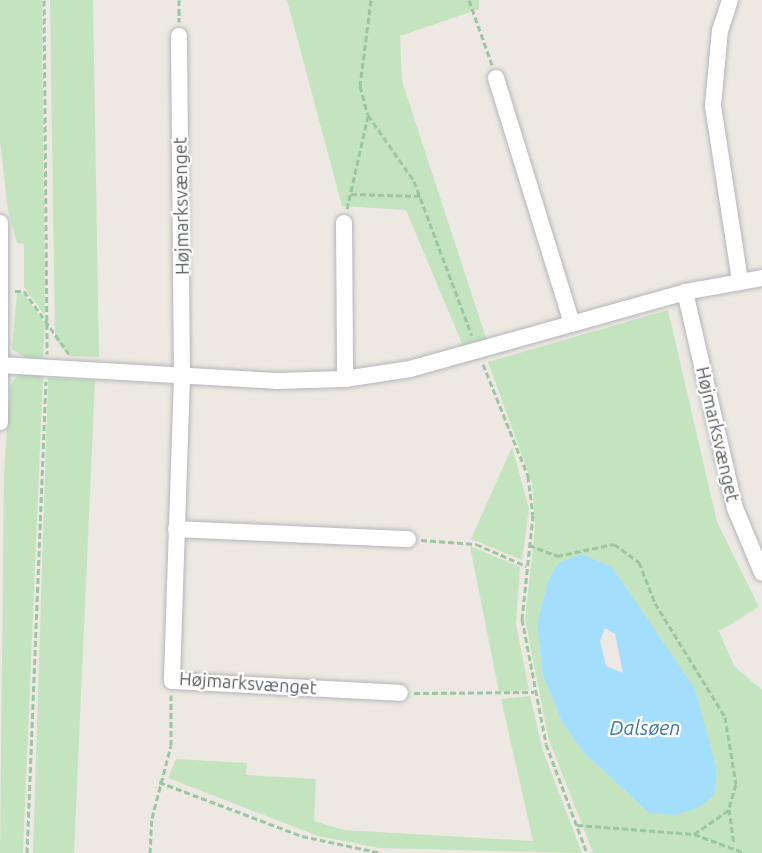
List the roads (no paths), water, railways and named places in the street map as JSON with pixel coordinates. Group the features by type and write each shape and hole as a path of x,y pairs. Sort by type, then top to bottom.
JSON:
{"street":[{"path":"730,0 720,30 713,106 740,280"},
{"name":"Højmarksvænget","path":"179,36 182,376 172,681 400,693"},
{"path":"496,78 572,323"},
{"path":"0,223 2,291 0,422"},
{"path":"344,223 345,379"},
{"path":"1,365 182,376 345,379 478,351 685,291 762,278"},
{"name":"Højmarksvænget","path":"685,291 735,508 762,573"},
{"path":"176,529 408,539"}],"water":[{"name":"Dalsøen","path":"582,554 612,567 695,689 717,771 714,795 698,808 675,815 649,813 583,752 562,722 543,676 537,624 548,580 558,563","holes":["605,628 615,634 623,673 606,666 600,641"]}]}
